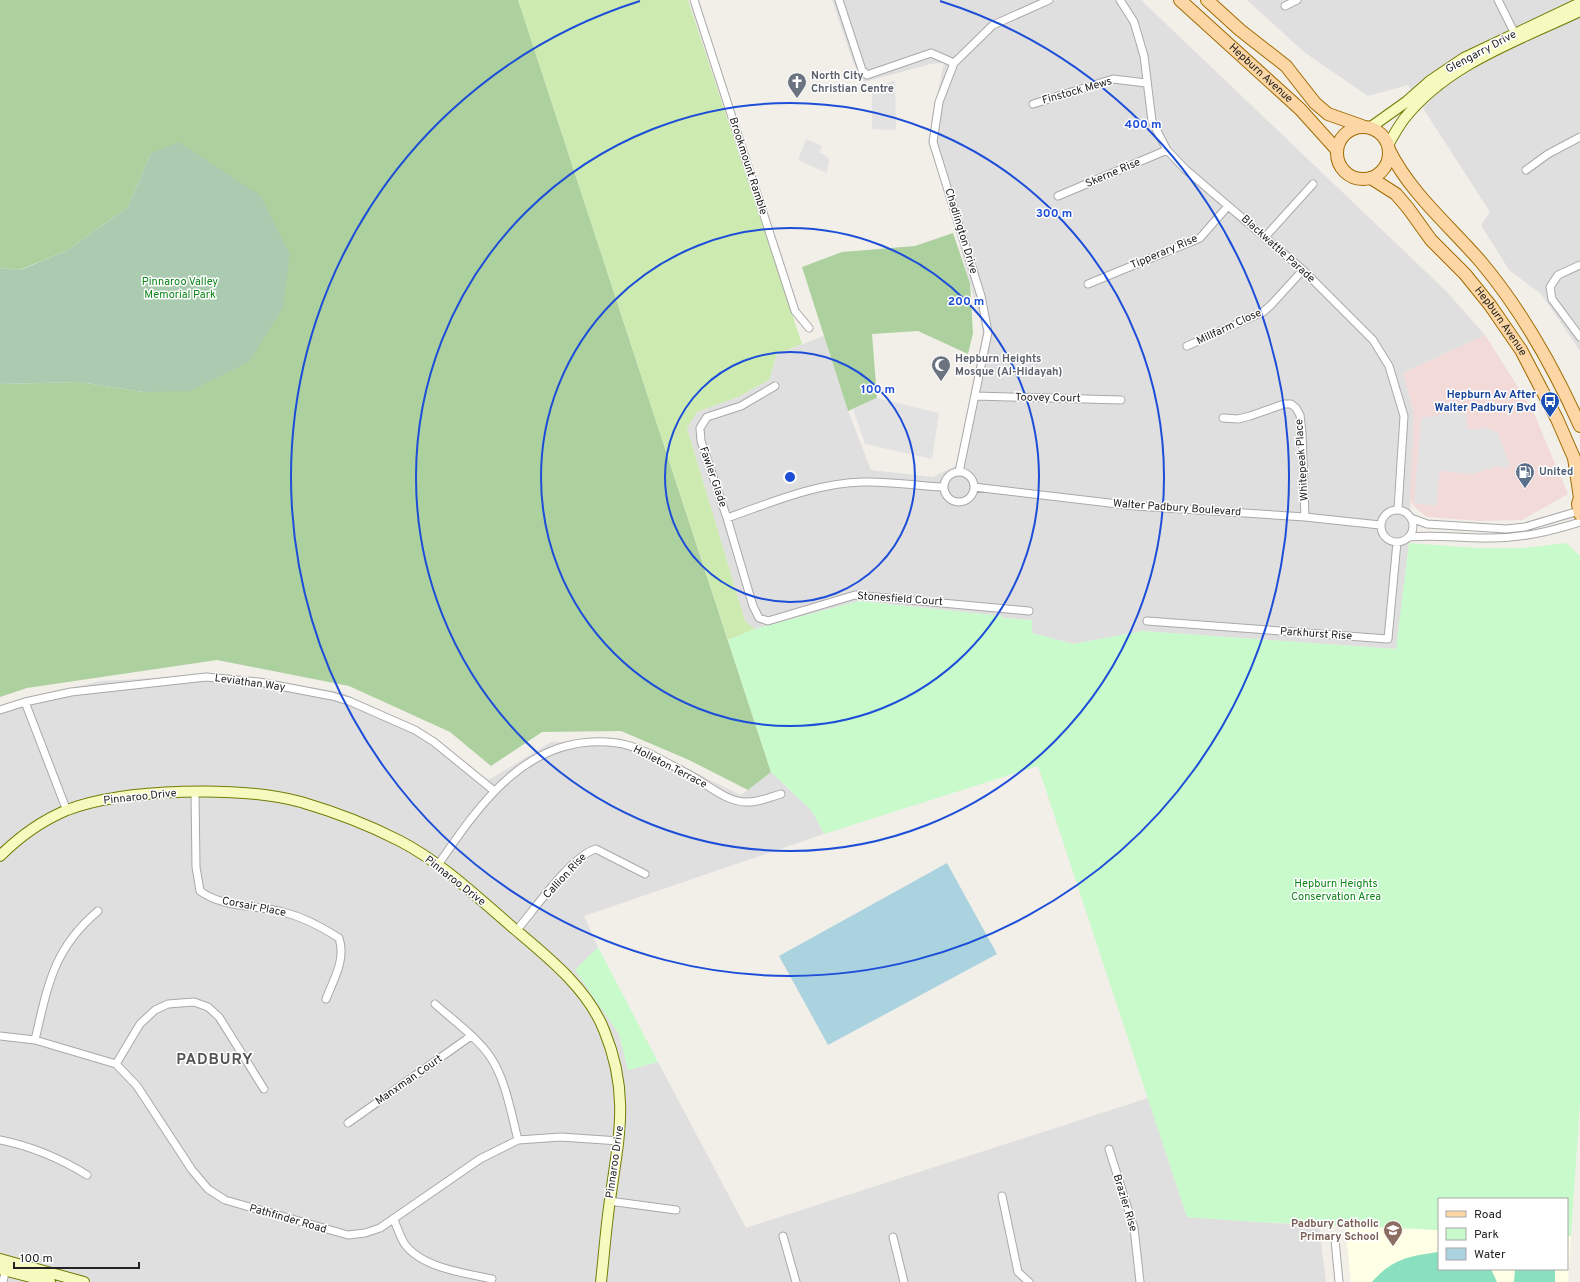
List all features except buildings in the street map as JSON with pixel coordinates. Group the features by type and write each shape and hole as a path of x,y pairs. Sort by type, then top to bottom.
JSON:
{"main road":[{"name":"Hepburn Avenue","path":"1180,0 1300,109 1337,150"},
{"name":"Hepburn Avenue","path":"1207,0 1240,30 1286,66 1315,103 1323,110 1339,119 1366,127"},
{"path":"1366,127 1378,131 1389,147 1388,162 1381,172 1371,178 1358,178 1346,173 1341,167 1337,150 1339,141 1345,133 1353,128 1366,127"},
{"name":"Hepburn Avenue","path":"1389,147 1408,182 1482,263 1513,306 1549,363 1580,426"},
{"name":"Hepburn Avenue","path":"1371,178 1396,194 1431,240 1476,287 1516,343 1541,386 1574,458 1580,498 1580,516"}],"street":[{"name":"Brookmount Ramble","path":"694,0 795,311 809,328"},
{"path":"839,0 862,70 867,76 931,54 954,63 993,25 1050,0"},
{"name":"Blackwattle Parade","path":"1120,0 1134,22 1144,56 1146,83 1152,120 1167,150 1185,169 1303,270 1373,340 1389,366 1404,416 1398,510"},
{"path":"1285,6 1297,0"},
{"path":"1498,0 1516,37"},
{"name":"Glengarry Drive","path":"1366,127 1464,58 1579,9"},
{"name":"Glengarry Drive","path":"1389,147 1404,118 1438,85 1460,69 1516,37"},
{"name":"Chadlington Drive","path":"954,63 939,102 933,142 981,296 988,332 959,472"},
{"name":"Finstock Mews","path":"1033,104 1113,78 1146,83"},
{"path":"1526,170 1548,154 1580,137"},
{"name":"Skerne Rise","path":"1058,196 1167,150"},
{"path":"1265,237 1312,184"},
{"name":"Tipperary Rise","path":"1088,284 1200,238 1228,206"},
{"path":"1580,264 1558,275 1550,287 1552,299 1580,337"},
{"name":"Millfarm Close","path":"1187,346 1263,312 1303,270"},
{"name":"Fawler Glade","path":"727,518 701,441 700,428 707,417 741,406 775,386"},
{"name":"Toovey Court","path":"975,396 1121,400"},
{"name":"Whitepeak Place","path":"1223,418 1244,418 1284,404 1291,404 1296,408 1300,415 1302,432 1305,517"},
{"path":"959,472 969,476 974,487 970,497 962,503 950,501 943,488 947,477 951,474 959,472"},
{"path":"727,518 798,494 836,485 864,482 943,488"},
{"name":"Walter Padbury Boulevard","path":"974,487 1135,506 1305,517 1380,525"},
{"path":"1398,510 1408,514 1411,518 1427,524 1506,529 1580,516 1550,531 1521,537 1491,538 1423,535 1409,536 1397,542 1391,541 1383,535 1380,525 1384,515 1388,512 1398,510"},
{"name":"Stonesfield Court","path":"727,518 753,606 759,618 768,621 855,595 1029,612"},
{"path":"1409,536 1413,528 1411,518"},
{"name":"Parkhurst Rise","path":"1147,621 1388,639 1397,542"},
{"name":"Leviathan Way","path":"0,710 25,702 71,692 206,677 259,682 332,696 349,701 415,730 434,742 493,790"},
{"path":"25,702 67,811"},
{"name":"Holleton Terrace","path":"438,865 457,837 493,790 520,768 552,750 571,745 604,742 618,743 634,747 693,777 734,801 746,802 781,794"},
{"name":"Pinnaroo Drive","path":"0,856 26,832 67,811 108,800 155,794 195,792 274,797 300,802 370,827 402,842 438,865 516,930 575,985 603,1027 616,1062 621,1093 619,1141 609,1202 601,1282"},
{"name":"Corsair Place","path":"195,792 196,867 200,891 208,897 222,901 302,917 339,938 342,947 342,957 326,999"},
{"name":"Callion Rise","path":"516,930 572,865 588,851 596,849 645,874"},
{"path":"35,1040 51,975 71,936 98,911"},
{"path":"0,1036 35,1040 116,1064 140,1024 155,1010 168,1004 194,1002 208,1007 219,1017 264,1089"},
{"path":"435,1004 471,1036 487,1053 500,1075 518,1140"},
{"name":"Manxman Court","path":"348,1123 471,1036"},
{"name":"Pathfinder Road","path":"116,1064 137,1086 192,1170 208,1189 225,1200 348,1235 365,1233 380,1228 394,1220 464,1169 499,1148 518,1140 561,1137 619,1141"},
{"path":"0,1140 33,1150 71,1166 87,1175"},
{"name":"Brazier Rise","path":"1108,1149 1134,1228 1140,1282"},
{"path":"1002,1196 1018,1272 1029,1282"},
{"path":"609,1202 676,1210"},
{"path":"394,1220 405,1244 419,1256 438,1267 492,1279"},
{"path":"783,1236 796,1282"},
{"path":"893,1237 904,1282"},
{"path":"1335,1240 1340,1282"},
{"path":"3,1265 3,1282"},
{"path":"3,1265 50,1282"},
{"path":"3,1265 84,1282"}],"shaded area":[{"path":"832,0 1141,0 1446,291 1485,335 1403,373 1414,413 1409,543 1397,649 1143,631 1073,644 1032,633 1032,620 1002,618 1002,616 859,601 755,629 745,621 687,428 697,412 738,397 769,380 777,354 824,336 848,411 871,470 933,477 958,465 983,331 950,210 932,118 944,63 931,64 864,82 853,62"},
{"path":"1247,0 1580,0 1580,351 1541,294 1509,270 1481,225 1490,212 1408,85 1368,96 1304,52"},
{"path":"895,80 896,130 872,129 872,90"},
{"path":"806,139 822,146 819,152 828,157 829,161 827,173 798,160"},
{"path":"1485,335 1532,409 1568,494 1522,520 1479,521 1427,517 1410,501 1414,413 1403,373"},
{"path":"877,398 939,413 932,459 865,444 853,409"},
{"path":"1454,412 1465,413 1468,430 1486,427 1498,433 1510,467 1502,468 1498,466 1471,474 1440,471 1436,506 1414,503 1421,418"},
{"path":"226,674 341,692 418,727 487,781 551,742 629,741 741,795 771,772 812,811 824,834 584,916 598,947 576,970 619,1034 628,1070 658,1062 746,1228 1148,1098 1187,1217 1319,1226 1326,1282 0,1282 0,705 100,681"},
{"name":"Padbury Catholic Primary School","path":"1345,1225 1438,1230 1438,1270 1568,1270 1568,1236 1571,1236 1568,1282 1351,1282"}],"green space":[{"path":"0,0 518,0 771,772 748,790 689,760 621,731 542,732 491,766 450,732 349,686 217,660 27,688 0,697 0,384 80,382 143,392 151,153 128,207 66,251 19,270 0,268"},
{"path":"518,0 688,0 802,344 777,354 769,380 738,397 697,412 687,428 745,621 755,629 728,640"},
{"name":"Pinnaroo Valley Memorial Park","path":"179,142 260,195 290,254 283,308 249,362 190,391 143,392 80,382 0,384 0,268 20,270 66,251 128,207 151,153"},
{"path":"953,233 970,283 973,333 968,354 918,331 872,334 877,398 848,411 802,267 842,252 915,246"},
{"name":"Hepburn Heights Conservation Area","path":"1409,543 1477,548 1524,548 1566,543 1580,556 1580,1103 1571,1236 1568,1236 1568,1198 1438,1198 1438,1230 1187,1217 1038,766 824,834 812,811 771,772 728,640 755,629 859,601 1002,616 1002,618 1032,620 1032,633 1073,644 1143,631 1396,649"},
{"path":"598,947 658,1062 628,1070 619,1034 575,970"},
{"path":"1438,1252 1438,1270 1491,1270 1497,1282 1372,1282 1379,1274 1394,1263 1419,1255"},
{"path":"1515,1270 1555,1270 1555,1282 1514,1282"}],"water":[{"path":"947,863 997,954 828,1045 779,956"}],"place":[{"name":"North City Christian Centre","path":"797,99"},
{"name":"Hepburn Heights Mosque (Al-Hidayah)","path":"941,382"},
{"name":"Hepburn Av After Walter Padbury Bvd","path":"1550,418"},
{"name":"United","path":"1525,489"},
{"name":"Padbury Catholic Primary School","path":"1393,1247"}],"district":[{"name":"PADBURY","path":"215,1060"}]}
